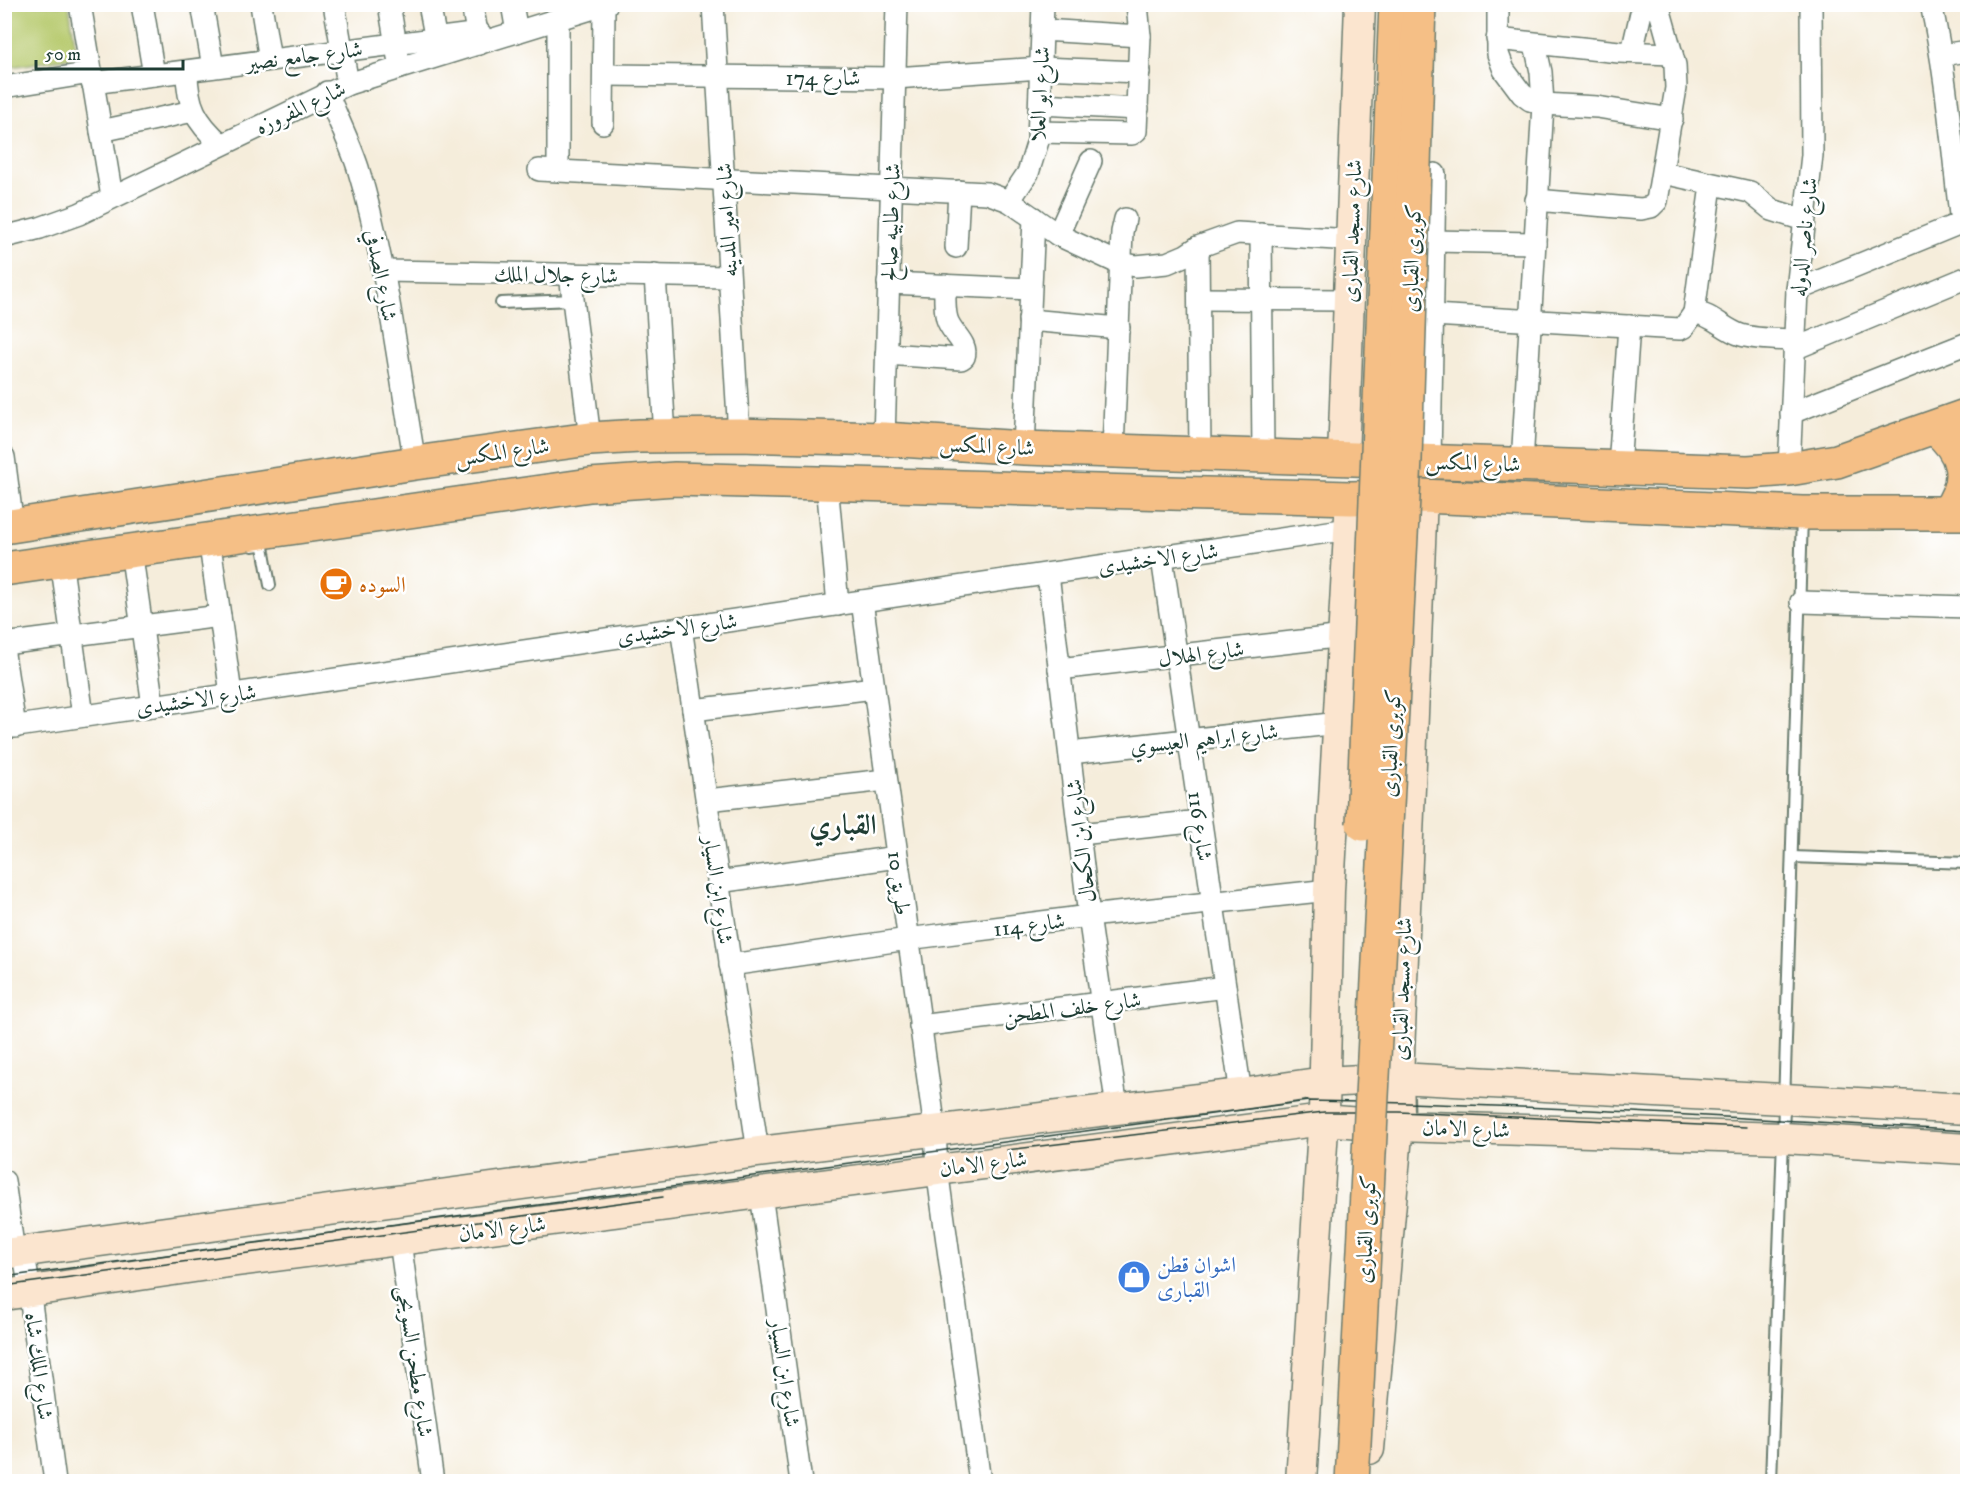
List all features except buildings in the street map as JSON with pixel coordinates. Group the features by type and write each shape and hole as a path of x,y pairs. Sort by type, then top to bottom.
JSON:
{"main road":[{"name":"كوبرى القبارى","path":"1330,1482 1356,1041 1373,550 1396,4"},
{"name":"كوبرى القبارى","path":"1352,1482 1405,459 1419,4"},
{"name":"شارع المكس","path":"9,526 415,463 590,439 739,435 884,439 1024,448 1748,472 1789,469 1837,461 1968,415"},
{"path":"1935,428 1947,438 1961,463 1960,489 1955,501 1958,513"},
{"name":"شارع المكس","path":"4,568 131,550 214,547 591,485 639,480 827,483 1350,514 1422,496 1802,513 1958,513"}],"street":[{"path":"80,4 112,197"},
{"path":"141,4 154,75"},
{"path":"202,4 213,67"},
{"path":"261,4 270,60"},
{"path":"334,4 348,84"},
{"path":"389,4 400,68"},
{"path":"429,4 437,47"},
{"path":"472,4 478,38"},
{"path":"512,4 516,30"},
{"name":"شارع امير المدينه","path":"713,4 739,435"},
{"name":"شارع طابيه صالح","path":"884,439 897,4"},
{"name":"شارع ابو العلا","path":"1010,201 1028,173 1034,158 1040,104 1043,4"},
{"path":"1038,132 1132,134 1136,131 1140,36 1137,4"},
{"name":"شارع مسجد القبارى","path":"1344,458 1360,4"},
{"path":"1498,4 1498,54 1504,70 1522,94 1530,100 1543,104 1597,107 1672,119"},
{"path":"1632,52 1643,4"},
{"path":"1536,200 1641,209 1651,207 1657,201 1676,88 1675,65 1658,4"},
{"name":"شارع ناصر الدوله","path":"1789,469 1797,290 1812,155 1811,4"},
{"path":"1797,290 1964,222 1958,125 1931,4"},
{"path":"603,123 605,5"},
{"name":"شارع المفروزه","path":"4,237 40,228 79,214 327,92 400,68 437,47 558,20 605,5"},
{"path":"558,20 549,170 995,194 1010,201 1058,235 1122,264 1150,266 1167,263 1198,247 1237,233 1351,240"},
{"path":"1042,30 1140,36"},
{"path":"1497,39 1672,54"},
{"name":"شارع جامع نصير","path":"4,87 91,78 154,75 396,44 437,47"},
{"path":"1522,464 1543,104 1541,72 1535,44"},
{"path":"1941,55 1968,51"},
{"name":"شارع 174","path":"604,75 895,78 1041,68 1139,72"},
{"path":"187,71 187,90 193,111 205,130 221,144"},
{"name":"شارع الصدفي","path":"327,92 357,166 383,270 415,463"},
{"path":"1040,104 1138,109"},
{"path":"101,131 193,111"},
{"path":"1058,235 1091,161"},
{"path":"1663,173 1750,192 1772,210 1804,220"},
{"path":"1430,461 1435,174"},
{"path":"1432,315 1680,329 1694,314 1712,185"},
{"path":"956,247 959,191"},
{"path":"1024,448 1034,218"},
{"path":"1113,450 1122,232 1125,219"},
{"path":"1261,234 1263,455"},
{"path":"1433,241 1534,243"},
{"path":"1198,247 1200,453"},
{"name":"شارع جلال الملك","path":"383,270 729,277"},
{"path":"570,274 590,439"},
{"path":"656,275 665,436"},
{"path":"1694,314 1706,315 1727,330 1745,336 1794,345 1968,277"},
{"path":"888,284 1030,289"},
{"path":"886,354 961,359 964,357 964,346 946,318 945,285"},
{"path":"1199,299 1349,300"},
{"path":"1029,320 1119,328"},
{"path":"1619,468 1629,326"},
{"path":"1791,412 1968,343"},
{"path":"4,457 9,526"},
{"path":"827,483 838,604"},
{"name":"شارع مسجد القبارى","path":"1366,1482 1399,1112 1398,1078 1422,496"},
{"path":"1301,1482 1323,1120 1329,890 1350,514"},
{"name":"شارع الاخشيدى","path":"10,727 1162,558 1350,514"},
{"path":"214,547 220,616 231,694"},
{"path":"131,550 153,706"},
{"name":"شارع 116","path":"1162,558 1241,1094"},
{"path":"61,560 83,716"},
{"name":"شارع ابن الكحال","path":"1047,574 1089,916 1117,1108"},
{"name":"طريق 10","path":"862,601 935,1130 937,1169 980,1482"},
{"path":"1801,602 1968,607"},
{"path":"4,644 220,616"},
{"name":"شارع ابن السيار","path":"681,627 758,1152"},
{"name":"شارع الهلال","path":"1059,669 1344,636"},
{"path":"4,654 10,727"},
{"path":"693,710 874,688"},
{"name":"شارع ابراهيم العيسوي","path":"1070,753 1339,723"},
{"path":"707,800 886,780"},
{"path":"1080,834 1200,820"},
{"path":"718,882 897,857"},
{"name":"شارع 114","path":"730,965 1089,916 1329,890"},
{"name":"شارع خلف المطحن","path":"920,1026 1224,987"},
{"name":"شارع الامان","path":"14,1253 758,1152 1324,1082 1398,1078 1968,1109"},
{"name":"شارع الامان","path":"17,1294 221,1263 1323,1120 1397,1126 1784,1138 1968,1149"},
{"name":"شارع الملك شاه","path":"4,1181 17,1294 55,1482"},
{"name":"شارع ابن السيار","path":"761,1194 801,1482"},
{"name":"شارع مطحن السويحى","path":"400,1241 432,1482"}],"lane":[{"path":"501,303 573,300"},
{"path":"1771,1482 1784,1138 1802,513"},
{"path":"240,548 259,544 263,547 270,585"},
{"path":"1792,856 1968,863"}],"green space":[{"path":"5,4 69,5 77,57 5,68"}],"tram line":[{"path":"4,1277 1308,1101 1556,1108 1968,1131"},
{"path":"1007,1150 1324,1112 1399,1112 1746,1127"},
{"path":"4,1286 663,1197"}],"place":[{"name":"السوده","path":"336,584"},
{"name":"اشوان قطن القبارى","path":"1134,1277"}],"district":[{"name":"القباري","path":"843,824"}]}
